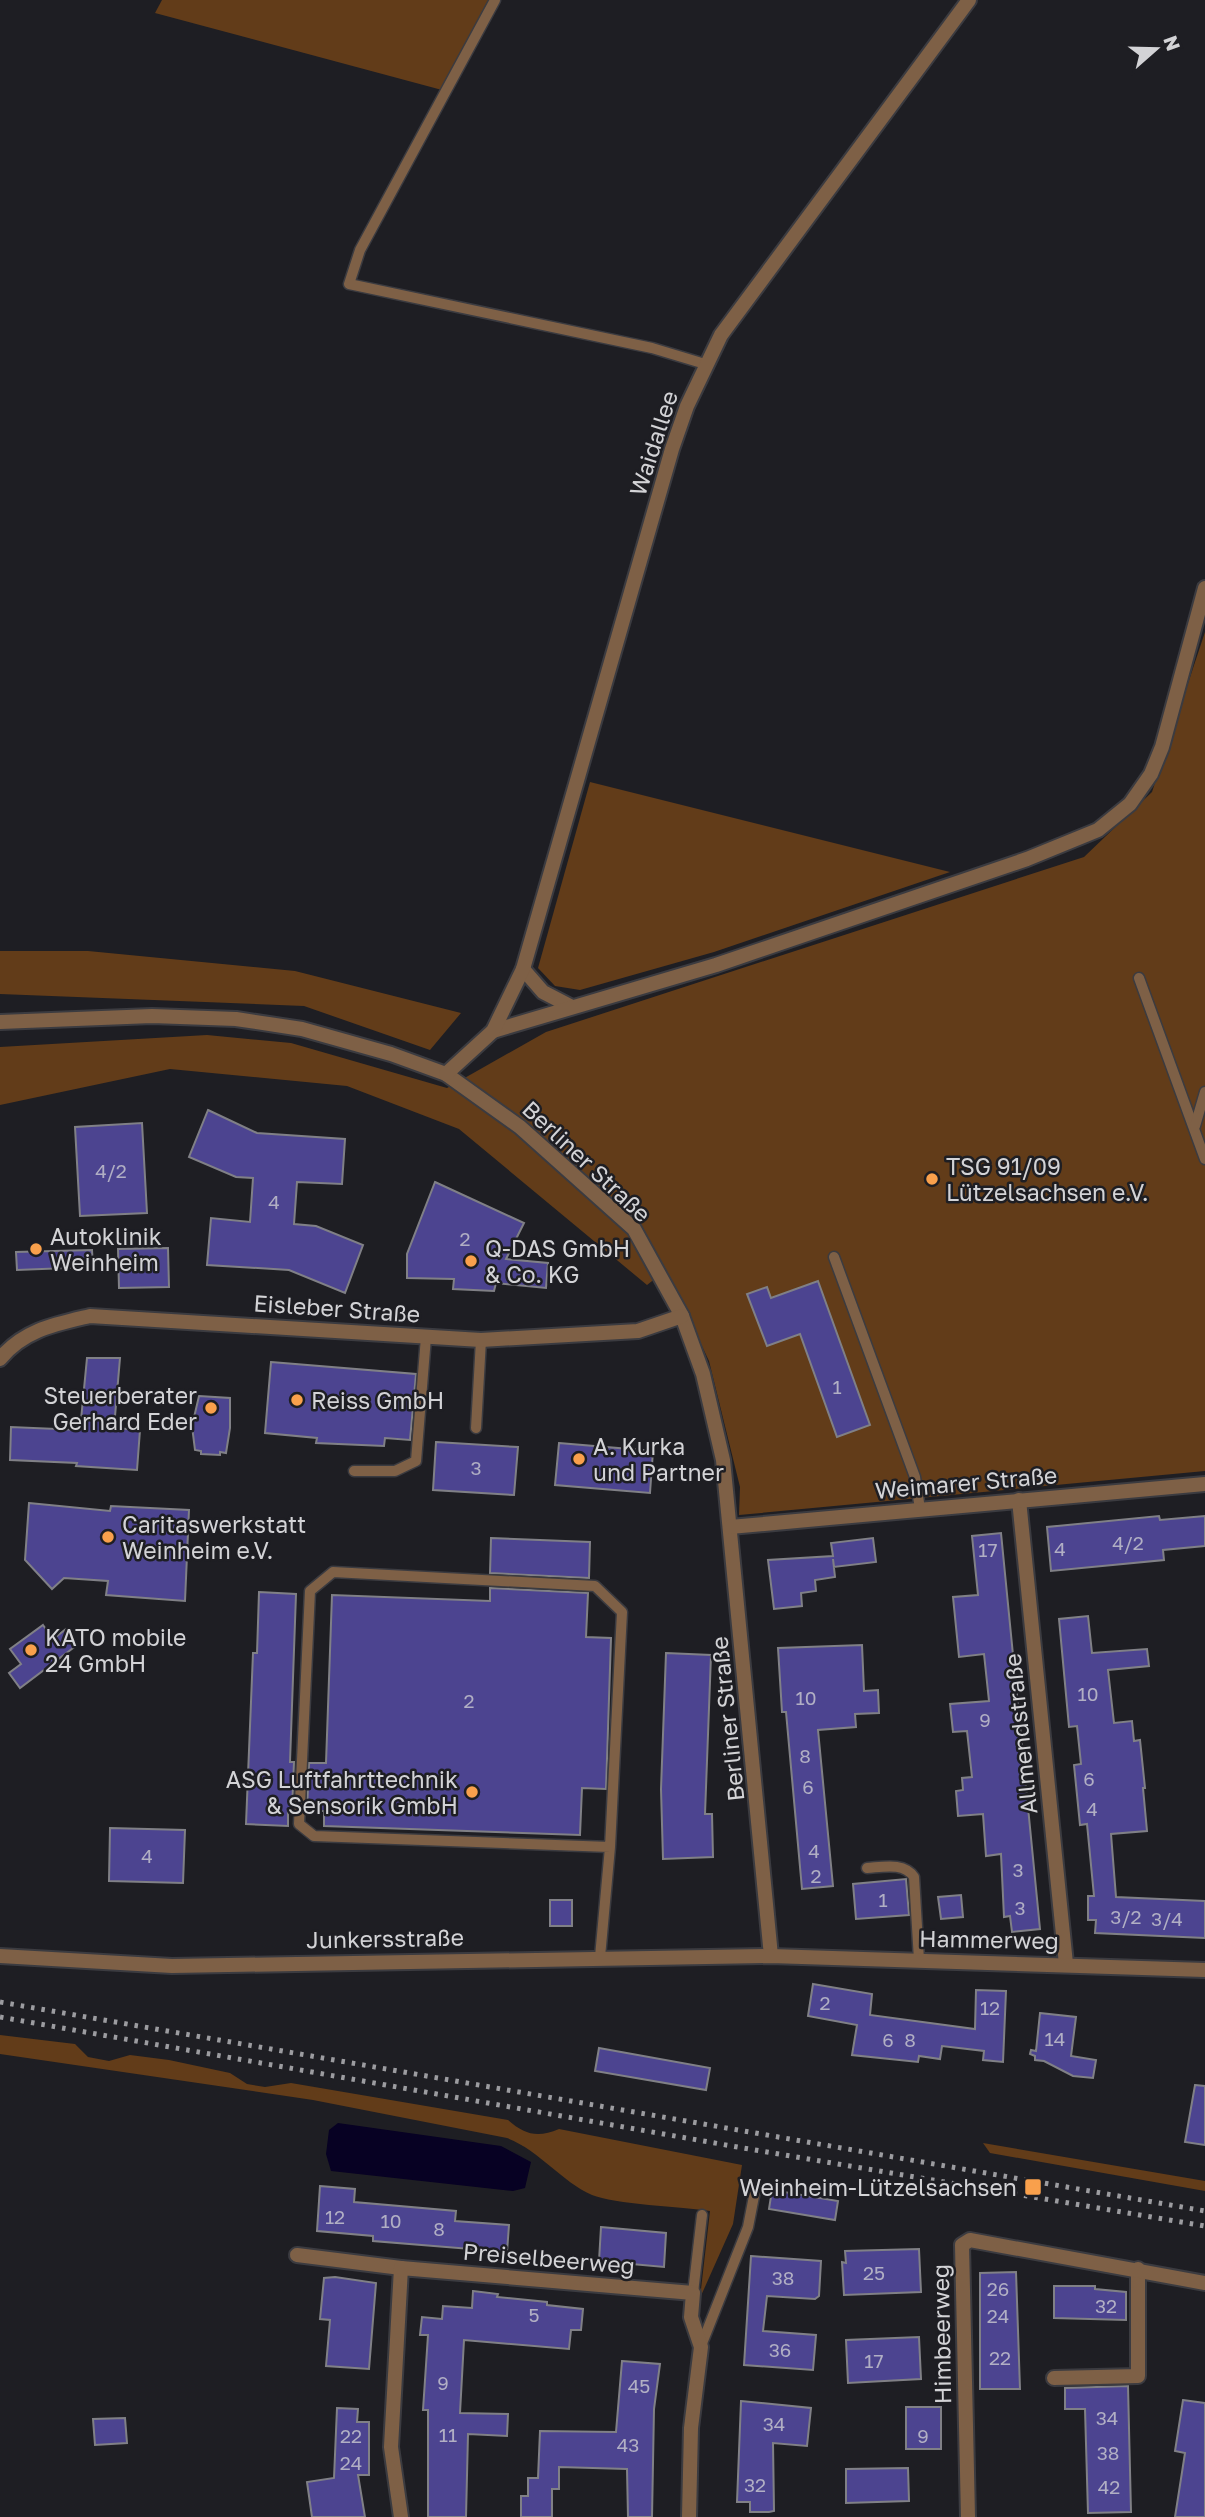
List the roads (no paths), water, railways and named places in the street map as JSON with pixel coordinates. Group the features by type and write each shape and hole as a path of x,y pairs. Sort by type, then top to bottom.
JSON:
{"street":[{"name":"Waidallee","path":"446,1074 493,1031 523,969 672,449 705,364 728,324 968,0"},
{"path":"493,1031 729,961 1027,859 1098,830 1130,804 1151,774 1205,588"},
{"path":"523,969 543,992 570,1006"},
{"name":"Berliner Straße","path":"0,1022 152,1016 236,1019 302,1029 350,1041 446,1074 520,1126 634,1229 681,1316 703,1374 720,1448 771,1956"},
{"name":"Eisleber Straße","path":"0,1359 10,1346 42,1327 90,1316 481,1340 638,1331 681,1316"},
{"name":"Weimarer Straße","path":"730,1527 1205,1483"},
{"name":"Allmendstraße","path":"1019,1500 1066,1964"},
{"name":"Junkersstraße","path":"0,1956 169,1966 771,1956"},
{"name":"Hammerweg","path":"771,1956 1205,1970"},
{"name":"Himbeerweg","path":"968,2517 962,2245 970,2240 1205,2283"},
{"name":"Preiselbeerweg","path":"297,2255 401,2268 693,2293"},
{"path":"401,2268 391,2447 401,2517"},
{"path":"1054,2378 1138,2376 1138,2269"},
{"path":"689,2517 691,2428 701,2347 691,2317 693,2293"}],"lane":[{"path":"495,0 360,250 349,284 653,348 705,364"},
{"path":"1139,978 1195,1126 1205,1160"},
{"path":"1195,1126 1205,1093"},
{"path":"834,1257 915,1477 920,1509"},
{"path":"354,1471 395,1471 416,1461 426,1337"},
{"path":"476,1428 481,1340"},
{"path":"600,1957 610,1847 622,1612 595,1586 333,1572 310,1591 299,1824 314,1836 610,1847"},
{"path":"867,1868 901,1867 909,1870 914,1877 919,1960"},
{"path":"701,2347 715,2305 741,2248 755,2191"},
{"path":"693,2293 702,2215"}],"railway":[{"path":"0,2002 1205,2211"},
{"path":"0,2017 1205,2226"}],"place":[{"name":"TSG 91/09 Lützelsachsen e.V.","path":"932,1179"},
{"name":"Autoklinik Weinheim","path":"36,1249"},
{"name":"Q-DAS GmbH & Co. KG","path":"471,1261"},
{"name":"Reiss GmbH","path":"297,1400"},
{"name":"Steuerberater Gerhard Eder","path":"211,1408"},
{"name":"A. Kurka und Partner","path":"579,1459"},
{"name":"Caritaswerkstatt Weinheim e.V.","path":"108,1537"},
{"name":"KATO mobile 24 GmbH","path":"31,1650"},
{"name":"ASG Luftfahrttechnik & Sensorik GmbH","path":"472,1792"},
{"name":"Weinheim-Lützelsachsen","path":"1033,2187"}]}
